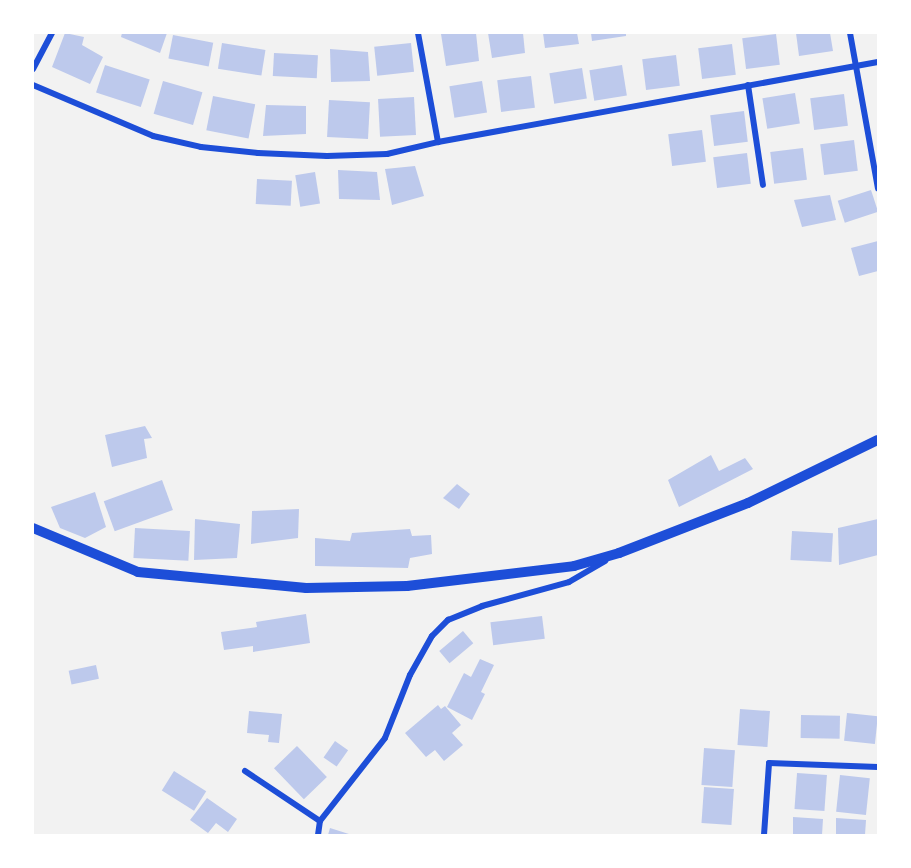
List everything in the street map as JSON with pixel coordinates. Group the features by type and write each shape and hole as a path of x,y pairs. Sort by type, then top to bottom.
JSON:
{"street":[{"path":"33,69 52,33"},
{"path":"418,33 438,142"},
{"path":"850,33 878,188"},
{"path":"33,85 153,136 201,147 258,153 327,156 387,154 438,142 878,62"},
{"path":"748,85 763,185"},
{"path":"33,528 138,572 306,588 407,586 573,566 619,553 748,503 878,440"},
{"path":"318,835 320,821 385,738 411,675 432,636 448,620 482,606 569,582 619,553"},
{"path":"764,835 769,763 878,767"},
{"path":"245,771 320,821"}],"building":[{"path":"65,33 84,37 82,45 103,57 90,84 52,67"},
{"path":"122,33 167,33 160,53 121,37"},
{"path":"476,33 479,61 446,66 441,34"},
{"path":"488,33 523,33 525,53 492,58"},
{"path":"543,33 577,33 579,44 545,48"},
{"path":"591,33 626,33 626,36 592,41"},
{"path":"796,33 830,33 833,51 799,56"},
{"path":"776,34 780,65 746,69 742,38"},
{"path":"173,35 213,43 209,66 168,59"},
{"path":"222,43 265,50 261,76 218,69"},
{"path":"411,43 414,72 377,76 374,47"},
{"path":"732,44 736,75 702,79 698,48"},
{"path":"330,49 368,52 370,81 331,82"},
{"path":"274,53 318,55 317,78 273,76"},
{"path":"676,55 680,86 646,90 642,59"},
{"path":"105,65 150,80 141,107 96,93"},
{"path":"622,65 627,96 594,101 589,70"},
{"path":"582,68 587,99 554,104 549,73"},
{"path":"531,76 535,108 501,112 497,80"},
{"path":"163,81 202,92 193,125 154,114"},
{"path":"482,81 487,113 454,118 449,86"},
{"path":"795,93 800,124 767,129 762,98"},
{"path":"844,94 848,126 814,130 810,98"},
{"path":"213,96 255,104 249,139 206,130"},
{"path":"414,97 416,135 380,137 378,99"},
{"path":"329,100 370,102 368,139 327,137"},
{"path":"266,105 306,106 306,134 263,136"},
{"path":"744,111 748,142 714,146 710,115"},
{"path":"702,130 706,162 672,166 668,134"},
{"path":"854,140 858,171 824,175 820,144"},
{"path":"803,148 807,180 774,184 770,152"},
{"path":"747,153 751,184 717,188 713,157"},
{"path":"415,166 424,196 392,205 385,169"},
{"path":"338,170 377,172 380,200 339,199"},
{"path":"315,172 320,204 300,207 295,175"},
{"path":"257,179 292,181 291,206 256,204"},
{"path":"871,190 878,212 845,223 838,201"},
{"path":"830,195 836,220 802,227 794,200"},
{"path":"878,241 878,271 859,276 851,248"},
{"path":"145,426 152,438 144,439 147,458 112,467 105,435"},
{"path":"711,455 719,471 745,458 753,469 679,507 668,480"},
{"path":"162,480 173,510 115,531 104,501"},
{"path":"457,484 470,494 459,509 443,498"},
{"path":"95,492 106,527 85,538 60,528 51,507"},
{"path":"299,509 298,538 251,544 252,511"},
{"path":"195,519 240,524 237,558 194,560"},
{"path":"878,519 878,555 839,565 838,528"},
{"path":"135,528 190,531 188,561 133,558"},
{"path":"410,529 412,536 431,535 432,554 410,558 408,568 315,566 315,538 350,541 352,533"},
{"path":"792,531 833,533 831,562 790,560"},
{"path":"306,614 310,643 253,652 253,646 224,650 221,632 257,627 256,622"},
{"path":"542,616 545,639 493,645 490,622"},
{"path":"463,631 473,643 450,663 439,651"},
{"path":"480,659 494,665 481,692 485,694 472,720 447,707 464,673 471,677"},
{"path":"96,665 99,679 72,685 69,671"},
{"path":"438,705 441,709 445,706 461,725 452,733 463,745 444,761 435,750 426,757 405,733"},
{"path":"740,709 770,711 767,747 737,745"},
{"path":"249,711 282,714 279,743 268,742 269,735 247,733"},
{"path":"847,713 878,716 875,744 844,741"},
{"path":"801,715 840,716 840,739 801,738"},
{"path":"335,741 348,750 337,767 324,757"},
{"path":"297,746 327,777 304,799 274,768"},
{"path":"704,748 735,750 732,787 701,785"},
{"path":"174,771 206,791 194,811 162,791"},
{"path":"797,773 827,775 824,811 794,809"},
{"path":"840,775 870,778 866,815 836,812"},
{"path":"704,787 734,789 731,825 701,823"},
{"path":"207,798 237,819 228,832 216,823 208,833 190,820"},
{"path":"793,817 823,819 822,835 793,835"},
{"path":"836,818 866,820 865,835 836,835"},
{"path":"330,828 352,835 328,835"}]}
